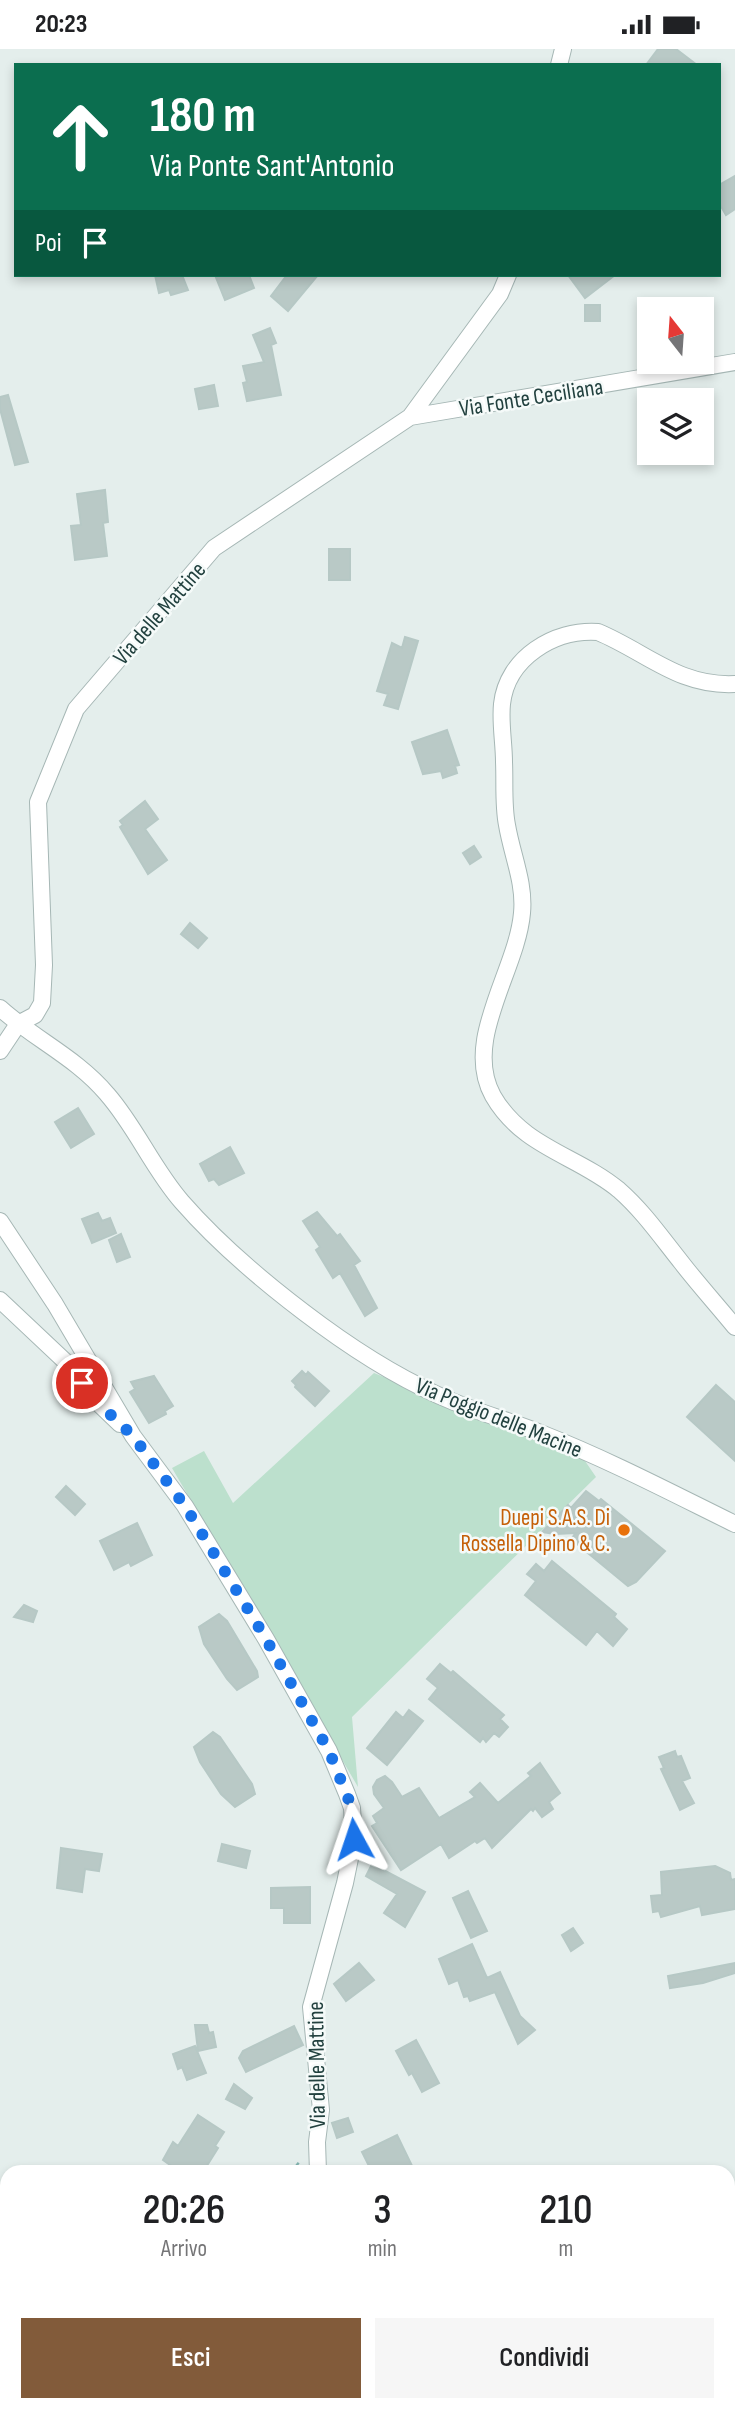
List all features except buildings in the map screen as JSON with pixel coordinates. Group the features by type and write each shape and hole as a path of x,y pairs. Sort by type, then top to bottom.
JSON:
{"street":[{"name":"Via delle Mattine","path":"0,1051 16,1022 35,1015 42,1003 44,965 38,802 76,709 214,548 410,418 500,294 507,277"},
{"name":"Via Fonte Ceciliana","path":"410,418 735,362"},
{"path":"735,684 698,682 615,639 598,632 585,631 554,639 539,647 514,670 507,683 502,704 505,809 523,893 522,912 519,936 487,1030 483,1061 486,1081 494,1097 512,1118 541,1145 577,1163 620,1192 656,1230 735,1327"},
{"path":"0,1008 16,1022"},
{"name":"Via Poggio delle Macine","path":"16,1022 90,1076 130,1123 162,1176 183,1203 232,1253 276,1291 323,1326 373,1360 452,1401 542,1433 644,1477 735,1524"},
{"name":"Via delle Mattine","path":"0,1221 55,1304 133,1436 185,1506 266,1639 329,1751 352,1808 354,1839 312,2007 321,2111 317,2142 318,2165"},
{"path":"0,1300 69,1366 95,1400 133,1436"}],"green space":[{"path":"374,1373 583,1458 596,1477 352,1717 358,1787 172,1468 204,1451 233,1503"}],"place":[{"name":"Duepi S.A.S. Di Rossella Dipino & C.","path":"624,1530"}],"route":[{"path":"82,1383 95,1400 133,1436 185,1506 266,1639 329,1751 352,1808 354,1839"}]}
